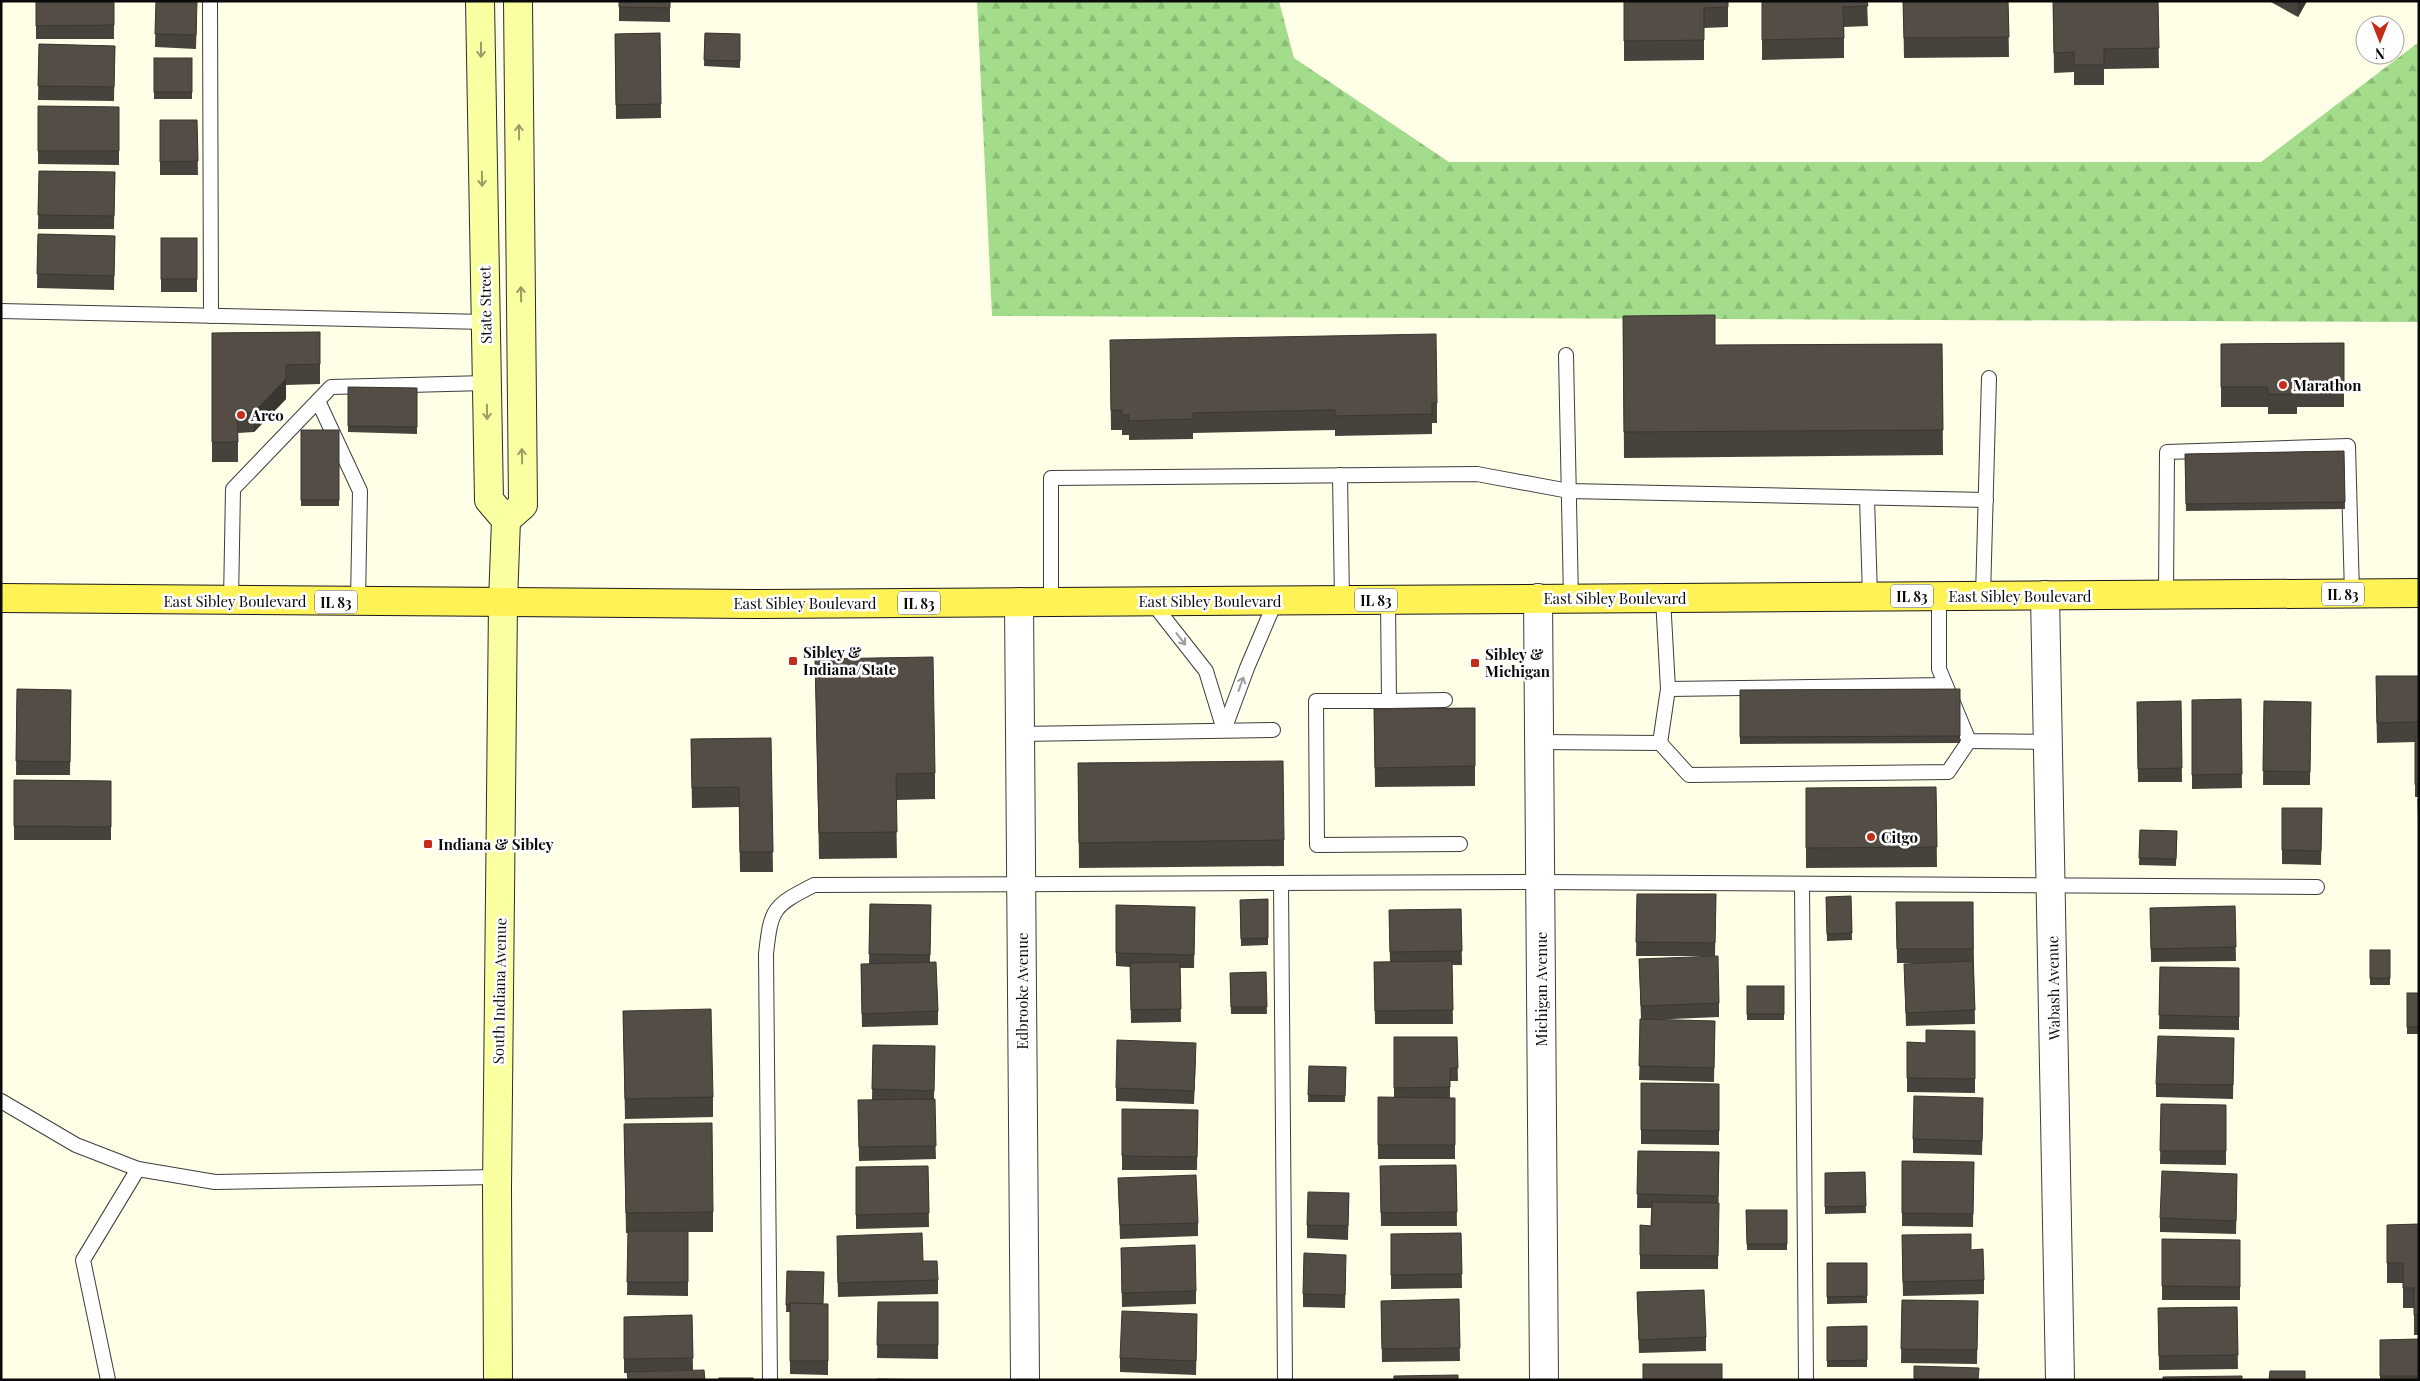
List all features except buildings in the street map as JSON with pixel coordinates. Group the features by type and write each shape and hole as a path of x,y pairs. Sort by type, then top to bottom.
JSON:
{"main road":[{"name":"State Street","path":"480,1 489,500 514,513"},
{"path":"503,602 514,513 518,1"},
{"name":"East Sibley Boulevard","path":"1,598 358,602 1051,602 2419,593"},
{"name":"South Indiana Avenue","path":"498,1380 497,1177 503,602"}],"street":[{"name":"Wabash Avenue","path":"2045,595 2060,1380"},
{"name":"Michigan Avenue","path":"1538,598 1544,1380"},
{"name":"Edbrooke Avenue","path":"1019,602 1025,1380"}],"lane":[{"path":"210,1 211,316"},
{"path":"1,311 485,322"},
{"path":"1566,355 1571,599"},
{"path":"1983,596 1989,378"},
{"path":"230,601 233,489 331,387 486,383"},
{"path":"318,401 360,491 358,602"},
{"path":"2166,595 2167,452 2348,446 2352,594"},
{"path":"1051,602 1050,478 1477,474 1569,492 1986,500"},
{"path":"1340,475 1342,600"},
{"path":"1867,498 1870,596"},
{"path":"1939,596 1938,669 1969,741"},
{"path":"1660,743 1668,689 1663,598"},
{"path":"1224,730 1247,668 1276,600"},
{"path":"1388,600 1389,701"},
{"path":"1151,601 1206,671 1224,730"},
{"path":"1668,689 1945,685"},
{"path":"1445,700 1316,701 1316,845 1460,844"},
{"path":"1020,734 1273,730"},
{"path":"1969,741 2048,742"},
{"path":"1539,742 1660,743 1689,775 1948,772 1969,741"},
{"path":"770,1380 766,964 770,919 785,900 814,885 1540,882 2317,887"},
{"path":"1281,883 1285,1380"},
{"path":"1802,884 1806,1380"},
{"path":"1,1101 76,1145 138,1169 215,1182 497,1177"},
{"path":"108,1380 83,1260 138,1169"}],"green space":[{"path":"977,1 1279,1 1294,58 1449,162 2261,162 2389,65 2405,65 2405,53 2419,42 2419,322 992,316"}],"place":[{"name":"Marathon","path":"2283,385"},
{"name":"Arco","path":"241,415"},
{"name":"Sibley & Indiana/State","path":"793,661"},
{"name":"Sibley & Michigan","path":"1475,663"},
{"name":"Citgo","path":"1871,837"},
{"name":"Indiana & Sibley","path":"428,844"}]}
